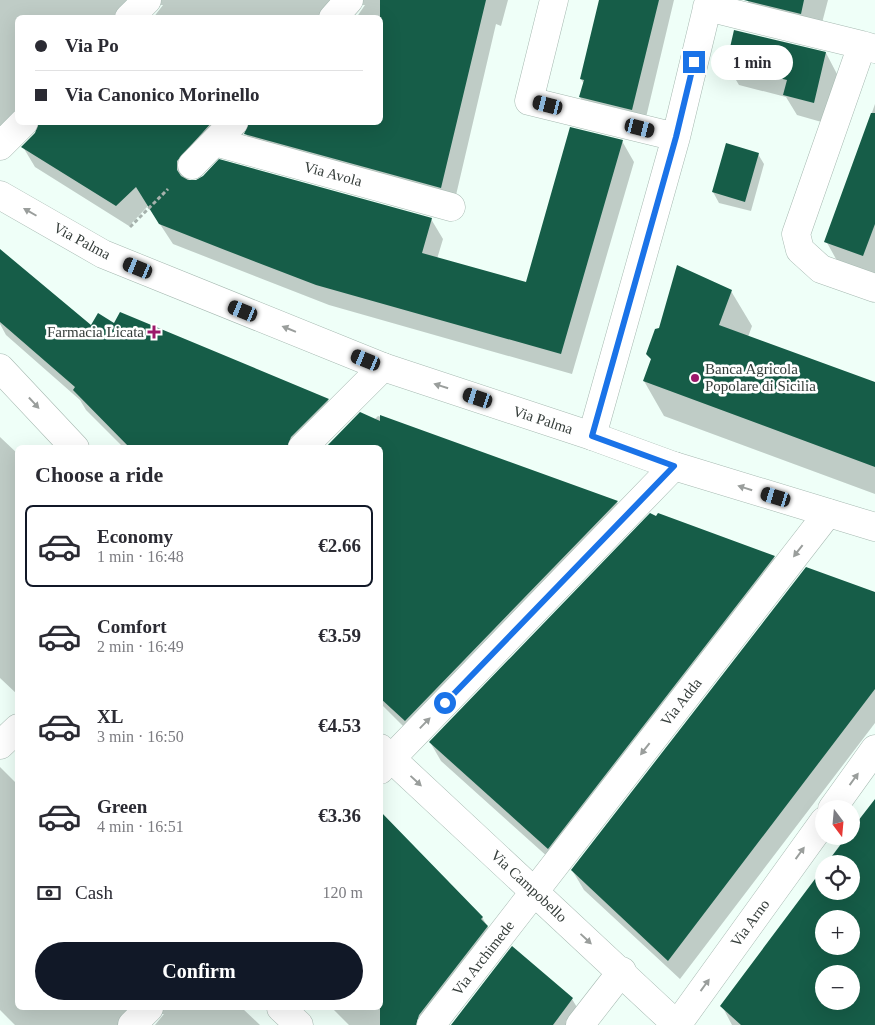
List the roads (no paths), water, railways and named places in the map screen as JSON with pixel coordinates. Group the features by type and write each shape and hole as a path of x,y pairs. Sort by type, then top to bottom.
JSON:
{"street":[{"path":"132,15 147,0"},
{"path":"336,15 350,0"},
{"path":"554,0 529,101 676,137"},
{"path":"592,436 676,137 708,3 868,47 796,234 800,250 821,269 875,288"},
{"path":"0,146 21,125"},
{"path":"192,165 231,125"},
{"name":"Via Avola","path":"215,142 451,206"},
{"name":"Via Palma","path":"0,195 103,254 384,367 592,436 674,466 875,528"},
{"path":"305,445 384,367"},
{"path":"0,368 73,445"},
{"path":"384,759 674,466"},
{"name":"Via Adda","path":"535,891 828,513"},
{"path":"838,800 875,749"},
{"name":"Via Campobello","path":"384,759 535,891 622,971 677,1025"},
{"name":"Via Arno","path":"677,1025 815,833"},
{"name":"Via Archimede","path":"431,1025 535,891"},
{"path":"580,1025 622,971"},
{"path":"132,1025 147,1010"},
{"path":"283,1010 299,1025"}],"place":[{"name":"Farmacia Licata","path":"154,332"},
{"name":"Banca Agricola Popolare di Sicilia","path":"695,378"}]}
